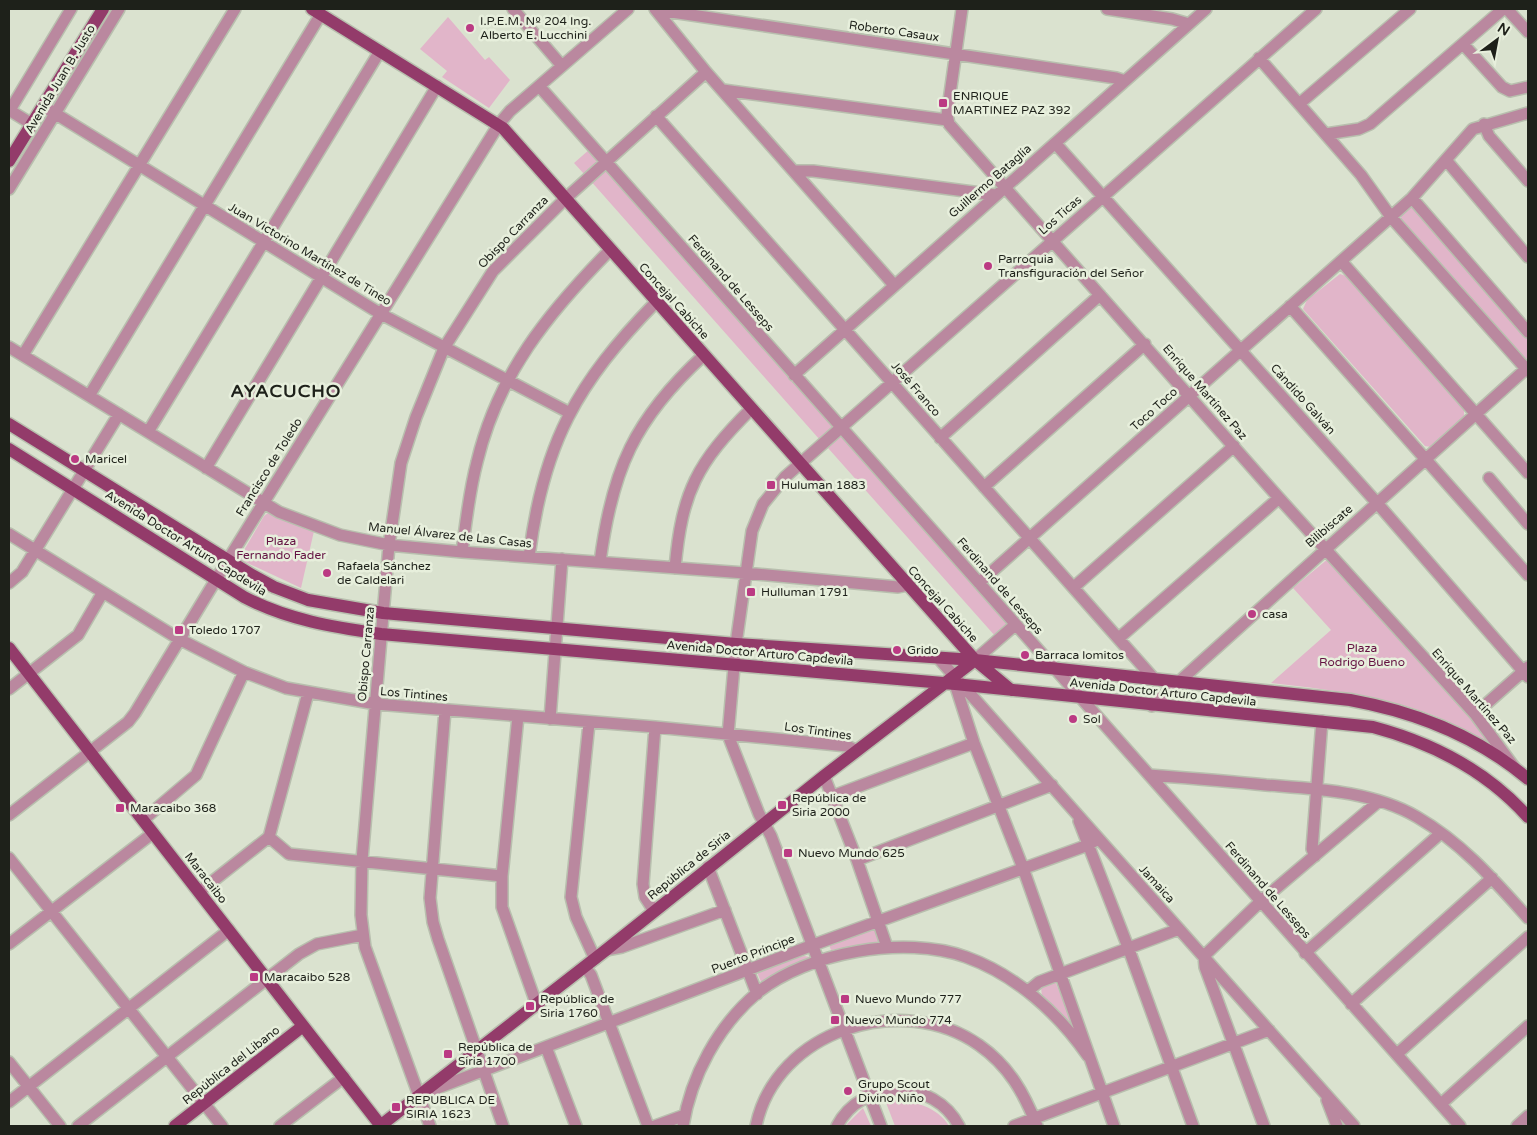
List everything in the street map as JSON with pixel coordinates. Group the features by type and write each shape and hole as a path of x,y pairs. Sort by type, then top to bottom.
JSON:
{"main road":[{"name":"Avenida Juan B. Justo","path":"9,150 97,9"},
{"name":"Avenida Juan B. Justo","path":"9,161 103,9"},
{"name":"Concejal Cabiche","path":"317,12 499,124 975,660 996,680 1013,691"},
{"name":"Avenida Doctor Arturo Capdevila","path":"9,424 227,560 274,587 308,600 383,613 736,644 940,660 975,660 1350,700 1407,713 1477,744 1528,780"},
{"name":"Avenida Doctor Arturo Capdevila","path":"9,449 216,580 281,614 307,622 381,634 955,682 1013,691 1372,727 1416,740 1438,749 1492,783 1528,817"},
{"name":"Maracaibo","path":"9,648 344,1077 380,1126"},
{"name":"República de Siria","path":"380,1126 536,1003 590,963 824,776 955,682 975,660"},
{"name":"República del Libano","path":"176,1126 304,1026"}],"street":[{"path":"27,121 10,110 71,9"},
{"name":"Avenida Juan B. Justo","path":"9,189 119,9"},
{"path":"22,355 235,9"},
{"path":"514,9 562,66"},
{"name":"Francisco de Toledo","path":"9,815 128,722 135,713 227,560 499,124 539,86 628,9"},
{"path":"656,9 706,72 894,285"},
{"name":"Roberto Casaux","path":"656,9 1116,78 1125,81"},
{"path":"723,90 947,120 962,9"},
{"path":"1107,9 1172,19 1189,24"},
{"name":"Guillermo Bataglia","path":"794,375 1206,9"},
{"name":"Los Ticas","path":"728,734 736,644 752,530 764,504 776,486 1052,240 1316,9"},
{"path":"1299,104 1410,9"},
{"path":"1326,134 1366,127 1503,9"},
{"path":"1507,9 1528,32"},
{"path":"88,396 204,206 317,12"},
{"path":"1463,44 1502,87 1510,91 1528,87"},
{"path":"148,432 380,51"},
{"path":"1259,58 1366,180 1391,217 1528,369"},
{"name":"Obispo Carranza","path":"430,1126 374,974 363,934 362,860 381,634 397,478 405,447 444,348 493,271 565,199 706,72"},
{"path":"206,468 437,86"},
{"name":"Ferdinand de Lesseps","path":"539,86 1460,1126"},
{"name":"Juan Victorino Martínez de Tineo","path":"43,106 381,314 570,413"},
{"path":"1528,113 1484,124 1489,136 1528,181"},
{"name":"José Franco","path":"656,116 1155,680"},
{"name":"Enrique Martínez Paz","path":"947,120 1000,191 1052,240 1279,498 1475,714 1504,751 1515,769"},
{"name":"Toco Toco","path":"979,583 1412,198 1468,133 1484,124"},
{"name":"Cándido Galván","path":"1055,142 1527,672"},
{"path":"1446,160 1528,257"},
{"path":"795,171 813,171 1000,191"},
{"path":"1412,198 1528,332"},
{"path":"462,552 477,462 487,429 507,381 530,341 549,315 610,250"},
{"path":"1341,261 1528,473"},
{"path":"940,438 1100,295"},
{"path":"529,557 535,508 542,480 551,454 570,413 605,357 656,302"},
{"path":"1290,306 1528,575"},
{"path":"984,487 1145,344"},
{"name":"Manuel Álvarez de Las Casas","path":"9,347 278,512 317,529 389,545 462,552 745,572 898,587 908,585"},
{"path":"600,562 610,501 630,449 661,399 704,355"},
{"name":"Bilibiscate","path":"1152,706 1176,682 1325,548 1528,369"},
{"path":"675,568 680,522 689,491 708,457 751,409"},
{"path":"9,583 22,572 119,414"},
{"path":"1074,587 1234,446"},
{"path":"1488,478 1528,524"},
{"path":"1119,638 1279,498"},
{"name":"Los Tintines","path":"9,534 179,639 244,672 308,693 376,704 588,723 655,727 848,746 857,751"},
{"path":"550,719 562,559"},
{"path":"9,689 78,635 103,592"},
{"name":"República de Siria","path":"975,660 1015,625"},
{"name":"Jamaica","path":"940,660 955,682 1052,785 1354,1126"},
{"path":"143,820 196,775 244,672"},
{"path":"1475,714 1527,672"},
{"path":"955,682 974,743 1023,868 1114,1126"},
{"path":"199,892 269,837 308,693"},
{"path":"445,710 431,867 430,898 433,922 482,1071 503,1126"},
{"path":"518,716 502,876 504,917 536,1003"},
{"path":"1315,856 1312,849 1322,721"},
{"path":"588,723 571,897 590,963 591,975 648,1126"},
{"path":"654,911 645,897 643,884 655,727"},
{"path":"728,734 813,945 881,1126"},
{"path":"833,796 974,743"},
{"path":"1149,775 1316,789 1378,802 1402,810 1442,833 1492,878 1528,918"},
{"path":"824,776 857,860 887,947"},
{"path":"857,860 1052,785"},
{"path":"1264,1126 1205,967 1204,956 1260,902 1378,802"},
{"path":"1076,812 1128,947 1193,1126"},
{"path":"9,944 153,833"},
{"path":"1305,953 1442,833"},
{"path":"269,837 289,854 431,867 502,876"},
{"name":"Puerto Príncipe","path":"418,1095 813,945 1088,845 1098,839"},
{"path":"9,858 222,1126"},
{"path":"708,867 757,994"},
{"path":"1351,1004 1492,878"},
{"path":"606,950 622,947 725,910"},
{"path":"1028,991 1034,984 1060,973 1180,929"},
{"path":"9,1102 229,930"},
{"path":"78,1126 309,948 326,941 363,934"},
{"path":"1397,1054 1528,937"},
{"path":"656,1126 684,1121 699,1071 712,1048 727,1026 757,994 773,982 819,962 866,949 887,947 916,948 966,957 1028,991 1066,1027 1088,1056"},
{"path":"756,1126 763,1104 784,1070 804,1052 845,1029 875,1021 898,1020 921,1022 956,1033 978,1044 1012,1075 1024,1095 1036,1123"},
{"path":"1441,1104 1528,1026"},
{"path":"1014,1126 1036,1123 1101,1092 1269,1030"},
{"path":"546,1047 576,1126"},
{"path":"9,1062 60,1126"},
{"path":"280,1126 344,1077"},
{"path":"838,1126 849,1111 868,1095 892,1089 923,1094 938,1102 948,1110 959,1126"},
{"path":"1324,1093 1337,1126"},
{"path":"1517,1126 1528,1116"}],"green space":[{"path":"448,17 485,60 489,57 510,80 489,108 442,77 447,71 420,49"},
{"path":"590,149 600,161 585,175 574,163"},
{"path":"604,167 835,427 820,440 589,179"},
{"path":"1411,207 1417,208 1528,339 1528,359 1524,358 1401,220 1401,215"},
{"path":"1340,274 1346,276 1464,408 1464,416 1431,447 1425,446 1303,309 1307,300"},
{"path":"842,435 1012,622 996,637 828,448"},
{"name":"Plaza Fernando Fader","path":"268,513 273,513 314,531 301,588 243,561 240,557 264,516"},
{"name":"Plaza Rodrigo Bueno","path":"1329,558 1479,724 1505,757 1470,733 1447,721 1399,704 1348,693 1271,683 1331,630 1293,588"},
{"path":"876,925 881,940 879,943 831,950 828,942"},
{"path":"804,956 810,957 806,962 762,984 756,970"},
{"path":"1055,981 1075,1029 1042,997 1041,987"},
{"path":"885,1100 912,1102 930,1108 944,1119 949,1126 895,1126"},
{"path":"863,1108 871,1126 845,1126"}],"place":[{"name":"I.P.E.M. Nº 204 Ing. Alberto E. Lucchini","path":"470,28"},
{"name":"ENRIQUE MARTINEZ PAZ 392","path":"943,103"},
{"name":"Parroquia Transfiguración del Señor","path":"988,266"},
{"name":"Maricel","path":"75,459"},
{"name":"Huluman 1883","path":"771,485"},
{"name":"Rafaela Sánchez de Caldelari","path":"327,573"},
{"name":"Hulluman 1791","path":"751,592"},
{"name":"casa","path":"1252,614"},
{"name":"Toledo 1707","path":"179,630"},
{"name":"Grido","path":"897,650"},
{"name":"Barraca lomitos","path":"1025,655"},
{"name":"Sol","path":"1073,719"},
{"name":"República de Siria 2000","path":"782,805"},
{"name":"Maracaibo 368","path":"120,808"},
{"name":"Nuevo Mundo 625","path":"788,853"},
{"name":"Maracaibo 528","path":"254,977"},
{"name":"Nuevo Mundo 777","path":"845,999"},
{"name":"República de Siria 1760","path":"530,1006"},
{"name":"Nuevo Mundo 774","path":"835,1020"},
{"name":"República de Siria 1700","path":"448,1054"},
{"name":"Grupo Scout Divino Niño","path":"848,1091"},
{"name":"REPUBLICA DE SIRIA 1623","path":"396,1107"}],"district":[{"name":"AYACUCHO","path":"286,391"}]}
